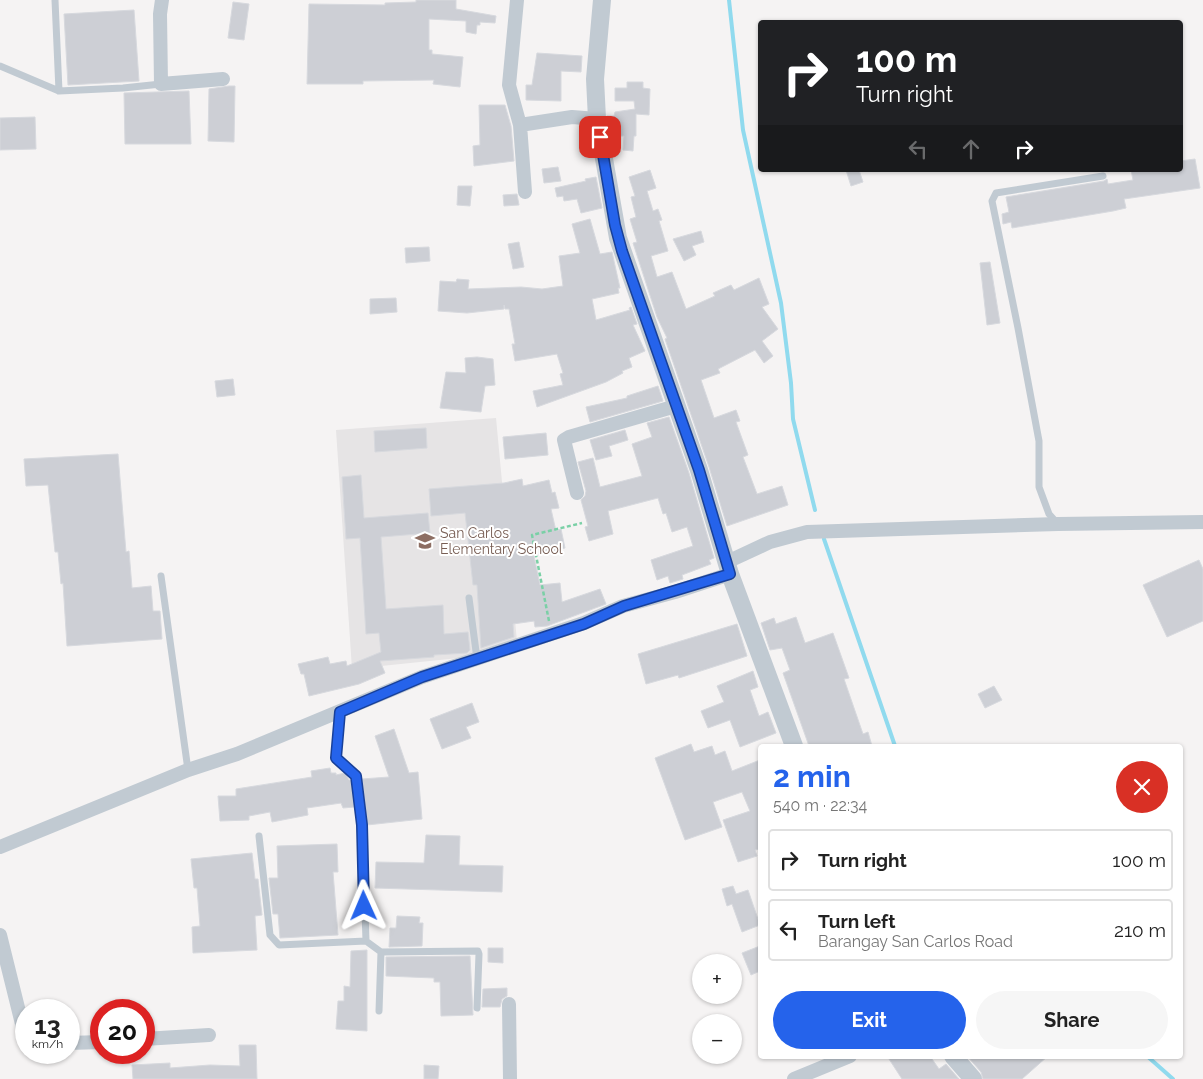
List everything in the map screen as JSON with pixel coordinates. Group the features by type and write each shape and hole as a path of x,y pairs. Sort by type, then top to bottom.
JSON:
{"street":[{"path":"162,0 160,14 161,84 223,79"},
{"path":"517,0 509,85 520,125 525,192"},
{"path":"602,0 595,79 596,119 615,225 622,251 699,470 729,568 793,744"},
{"path":"520,125 572,117 596,119"},
{"path":"578,493 564,440 676,406"},
{"path":"0,847 188,770 237,754 422,677 584,624 624,606 729,568 770,542 807,532 1058,524 1203,522"},
{"path":"0,935 16,999"},
{"path":"509,1004 510,1079"},
{"path":"155,1038 209,1035"},
{"path":"794,1079 843,1059"},
{"path":"955,1059 970,1078"}],"lane":[{"path":"55,0 59,91"},
{"path":"0,66 59,91 161,84"},
{"path":"1058,524 1049,514 1039,487 1039,442 992,201 996,193 1103,176"},
{"path":"161,576 188,770"},
{"path":"469,598 477,658"},
{"path":"340,712 336,758 356,776 362,825 366,941"},
{"path":"259,836 270,935 279,945 366,941 382,952 478,951 480,954 477,1008"},
{"path":"379,1011 382,952"}],"path":[{"path":"551,634 532,535 582,523"}],"shaded area":[{"name":"San Carlos Elementary School","path":"496,418 518,652 352,669 336,430"}],"building":[{"path":"416,0 456,0 456,9 496,16 495,23 480,22 480,25 477,25 476,34 466,32 466,21 429,19 429,50 432,50 432,54 463,57 460,87 433,84 434,80 363,81 363,84 307,84 309,4 385,5 385,3 416,2"},
{"path":"233,2 249,4 244,40 228,38"},
{"path":"134,10 139,81 68,85 64,14"},
{"path":"537,53 582,56 581,72 561,71 561,101 526,100 526,85 532,85"},
{"path":"627,82 643,82 643,88 650,89 649,115 636,114 636,136 634,136 633,151 623,150 624,136 611,136 607,116 614,116 615,112 635,109 634,101 615,101 615,88 627,88"},
{"path":"235,86 234,142 208,141 209,89"},
{"path":"189,91 191,144 125,144 124,93"},
{"path":"479,105 505,105 511,126 514,161 474,166 473,146 480,145"},
{"path":"35,117 36,149 0,150 0,118"},
{"path":"1195,159 1200,188 1124,199 1126,208 1113,211 1012,228 1011,222 1003,224 1002,214 1009,212 1006,197 1107,179 1108,184 1133,180 1131,172 1183,172 1183,161"},
{"path":"558,167 561,181 544,183 542,169"},
{"path":"650,170 656,188 647,191 653,211 658,209 662,220 659,221 668,251 651,256 657,277 672,272 686,309 715,296 713,293 731,285 734,290 759,278 769,304 762,307 778,329 762,341 773,356 764,363 755,350 718,369 720,373 701,380 714,418 736,410 740,421 736,422 748,455 743,457 757,494 782,486 788,505 727,526 665,339 667,338 657,317 633,243 637,242 630,219 636,217 631,197 635,196 629,177"},
{"path":"847,172 860,172 863,182 851,186"},
{"path":"596,177 602,208 581,213 577,199 564,201 563,196 557,197 555,188"},
{"path":"458,186 472,186 470,206 457,205"},
{"path":"517,194 519,205 504,206 503,195"},
{"path":"590,219 600,254 612,252 620,288 618,288 619,293 592,299 596,320 630,310 629,308 631,307 637,324 633,325 645,351 629,358 632,367 622,371 623,373 606,382 537,407 533,391 563,385 560,374 563,373 557,354 515,361 512,344 515,344 509,309 505,309 504,305 504,309 467,313 438,311 440,281 456,282 457,279 469,280 468,289 521,287 542,289 563,286 559,256 580,253 572,224"},
{"path":"701,231 704,242 692,246 696,255 684,261 673,239"},
{"path":"519,242 524,267 513,269 508,244"},
{"path":"429,247 430,261 406,263 405,248"},
{"path":"990,262 1000,323 987,325 980,263"},
{"path":"396,298 397,312 370,314 370,299"},
{"path":"465,358 493,359 495,385 485,386 481,412 440,408 446,372 466,373"},
{"path":"233,379 235,395 217,397 215,381"},
{"path":"658,386 663,401 590,422 586,407 627,398 627,396"},
{"path":"669,417 689,473 714,558 709,560 711,564 682,575 683,579 670,583 668,576 657,580 651,560 693,546 687,527 672,532 666,513 663,514 658,498 608,511 613,534 589,541 585,527 588,526 581,500 585,496 586,491 578,462 593,458 600,487 642,476 632,444 652,437 647,423"},
{"path":"426,428 427,448 375,452 374,431"},
{"path":"625,430 628,440 609,446 612,456 596,460 590,440"},
{"path":"546,433 548,455 505,459 503,437"},
{"path":"118,454 126,552 129,551 132,588 151,586 153,611 160,611 162,639 67,646 63,583 61,584 58,552 55,552 48,485 26,486 24,459"},
{"path":"361,475 364,518 428,513 430,533 381,537 386,609 443,605 444,634 468,632 470,650 467,653 380,661 385,673 359,684 309,696 304,674 301,674 298,664 328,657 330,664 346,661 347,666 381,652 379,633 366,634 360,538 346,539 342,477"},
{"path":"522,479 523,486 549,480 552,493 555,492 559,508 551,509 556,531 561,529 565,548 534,556 540,585 560,583 562,602 600,589 606,604 547,626 535,627 534,621 513,624 514,637 481,648 477,585 473,585 465,513 431,516 429,489 504,483"},
{"path":"1199,560 1203,569 1203,621 1167,637 1143,585"},
{"path":"796,617 805,643 833,633 849,678 844,679 863,734 868,732 871,744 808,744 783,673 790,670 782,648 770,650 761,623 774,618 776,624"},
{"path":"737,624 747,656 679,678 678,675 646,684 638,654"},
{"path":"753,671 758,687 750,690 759,716 768,712 776,733 740,747 730,720 708,728 701,711 724,702 717,686"},
{"path":"994,686 1002,700 985,708 978,694"},
{"path":"472,703 479,722 466,727 471,738 442,749 430,719"},
{"path":"394,729 409,773 418,772 422,819 367,825 362,779 389,777 375,736"},
{"path":"691,744 694,752 712,746 715,755 725,751 732,771 758,761 758,849 755,850 757,856 738,862 723,820 750,811 742,792 713,802 722,827 685,840 655,758"},
{"path":"330,768 331,773 336,773 336,775 345,773 349,780 351,780 354,807 343,808 341,803 307,808 308,815 272,822 270,812 249,816 249,820 220,821 218,796 236,796 236,789 312,777 311,771"},
{"path":"426,835 460,836 459,865 503,866 502,892 375,888 376,862 424,863"},
{"path":"337,844 338,872 333,872 338,935 280,938 278,914 273,914 269,878 278,878 277,846"},
{"path":"252,853 255,879 258,879 262,915 255,916 257,950 193,953 192,927 200,926 197,888 194,888 191,859"},
{"path":"733,886 736,894 748,890 758,919 758,926 742,932 732,904 727,906 722,889"},
{"path":"397,916 420,917 419,923 423,923 422,946 389,947 390,928 396,928"},
{"path":"758,947 758,972 751,975 742,953"},
{"path":"488,948 503,948 503,963 488,962"},
{"path":"367,950 367,1031 336,1029 338,1001 344,1001 344,986 350,987 351,951"},
{"path":"470,956 473,1015 441,1016 440,982 434,982 434,978 386,976 386,957"},
{"path":"507,988 507,996 502,999 500,1007 482,1007 483,989"},
{"path":"239,1045 256,1045 257,1079 133,1079 132,1065 170,1063 170,1068 210,1065 240,1066"},
{"path":"889,1059 932,1059 939,1069 946,1064 959,1079 902,1079"},
{"path":"970,1059 1045,1059 1022,1079 983,1079 981,1072"},
{"path":"424,1065 439,1066 438,1079 424,1079"}],"waterway":[{"path":"729,0 743,130 781,303 791,383 793,419 815,510"},
{"path":"824,539 894,744"},
{"path":"1150,1059 1173,1079"}],"place":[{"name":"San Carlos Elementary School","path":"425,541"}],"route":[{"path":"364,906 362,825 356,776 336,758 340,712 422,677 527,643 536,638 584,624 624,606 730,574 699,470 622,251 615,225 600,137"}]}
